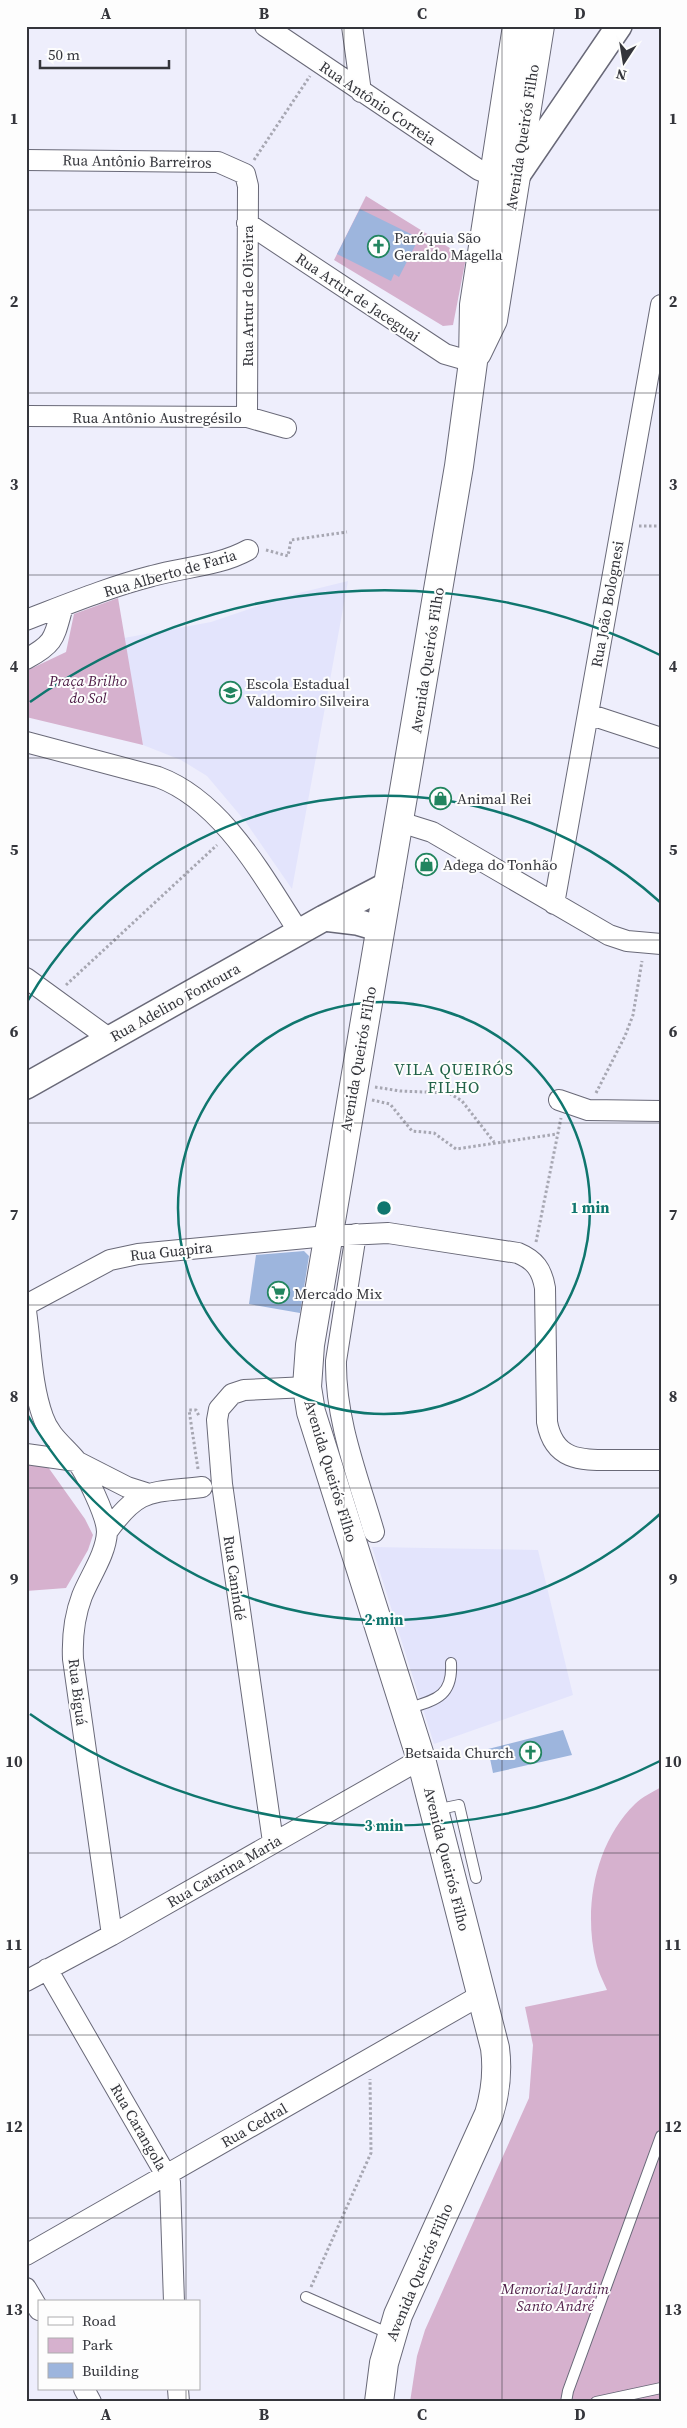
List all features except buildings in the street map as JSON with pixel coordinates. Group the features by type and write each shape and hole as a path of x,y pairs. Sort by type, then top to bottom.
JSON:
{"main road":[{"name":"Avenida Queirós Filho","path":"515,113 517,26"},
{"name":"Avenida Queirós Filho","path":"379,2402 384,2363 391,2334 488,2114 494,2097 497,2065 482,1995 455,1843 434,1810 422,1759 312,1412 307,1387 310,1345 327,1236 400,822 459,466 474,362 493,320 505,176 515,113 540,26"}],"street":[{"name":"Rua Antônio Correia","path":"265,26 479,170 505,176"},
{"path":"352,26 361,92"},
{"path":"505,176 559,117 619,26"},
{"path":"515,113 547,118 559,117"},
{"name":"Rua Antônio Barreiros","path":"26,160 218,162 245,174"},
{"name":"Rua Artur de Oliveira","path":"245,174 248,186 247,417"},
{"name":"Rua Artur de Jaceguai","path":"247,223 445,354 474,362"},
{"name":"Rua João Bolognesi","path":"554,904 661,305"},
{"name":"Rua Antônio Austregésilo","path":"26,416 247,417 286,428"},
{"name":"Rua Alberto de Faria","path":"26,620 117,586 152,576 234,558 248,550"},
{"path":"26,659 49,645 54,637 63,606"},
{"path":"588,714 661,738"},
{"path":"26,742 176,784 208,807 231,833 299,932"},
{"path":"400,822 432,832 609,935 627,941 653,943"},
{"name":"Rua Adelino Fontoura","path":"26,1086 324,918 389,884"},
{"path":"324,918 356,922 381,929"},
{"path":"26,978 110,1039"},
{"path":"561,1101 588,1110 661,1111"},
{"name":"Rua Guapira","path":"26,1305 110,1260 122,1257 356,1234 405,1234 518,1253 529,1258 540,1271 545,1288 547,1422 553,1441 568,1455 581,1460 661,1460"},
{"name":"Avenida Queirós Filho","path":"356,1234 337,1351 336,1380 340,1414 374,1532"},
{"path":"26,1311 36,1390 43,1418 54,1437 76,1461 102,1510 107,1532"},
{"path":"217,1420 219,1409 232,1394 244,1390 307,1387"},
{"name":"Rua Canindé","path":"217,1420 222,1484 273,1842"},
{"path":"26,1454 76,1461 127,1487 146,1493 202,1487"},
{"path":"107,1532 128,1505 146,1493"},
{"name":"Rua Biguá","path":"107,1532 100,1555 77,1611 72,1640 112,1935"},
{"name":"Rua Catarina Maria","path":"26,1981 112,1935 422,1759"},
{"name":"Rua Carangola","path":"48,1969 167,2175 172,2194 174,2300"},
{"name":"Rua Cedral","path":"26,2255 482,1995"},
{"path":"26,2288 38,2308"},
{"path":"85,2390 91,2402"}],"lane":[{"path":"406,1709 435,1700 443,1694 449,1685 451,1663"},
{"path":"455,1843 476,1878"},
{"path":"566,2402 661,2136"},
{"path":"306,2297 391,2334"},
{"path":"596,2402 661,2388"}],"path":[{"path":"245,174 318,63"},
{"path":"248,550 263,550 288,556 291,540 347,532"},
{"path":"52,998 231,833"},
{"path":"588,1110 625,1036 633,1015 653,943"},
{"path":"353,1090 450,1093 462,1101 494,1142"},
{"path":"353,1090 390,1104 412,1130 434,1132 456,1149 557,1134"},
{"path":"536,1243 557,1146 561,1101"},
{"path":"202,1487 189,1410 196,1410 202,1421 217,1420"},
{"path":"306,2297 371,2153 369,2059"}],"shaded area":[{"name":"Escola Estadual Valdomiro Silveira","path":"348,581 292,889 245,821 207,776 181,760 143,745 124,638 211,622 291,595"},
{"path":"372,1547 538,1550 573,1695 434,1744"}],"green space":[{"path":"366,196 466,258 453,325 443,326 334,260"},
{"name":"Praça Brilho do Sol","path":"118,598 143,745 26,717 26,671 66,652 74,614"},
{"path":"26,1465 48,1467 85,1519 93,1535 88,1550 66,1588 26,1591"},
{"name":"Memorial Jardim Santo André","path":"661,1787 661,2402 410,2402 417,2356 425,2330 529,2098 533,2045 525,2007 607,1990 597,1965 592,1941 592,1899 596,1877 610,1838 621,1820 638,1801"}],"place":[{"name":"Paróquia São Geraldo Magella","path":"378,246"},
{"name":"Escola Estadual Valdomiro Silveira","path":"230,692"},
{"name":"Animal Rei","path":"441,798"},
{"name":"Adega do Tonhão","path":"427,864"},
{"name":"Mercado Mix","path":"278,1293"},
{"name":"Betsaida Church","path":"530,1752"}],"district":[{"name":"VILA QUEIRÓS FILHO","path":"454,1078"}]}
